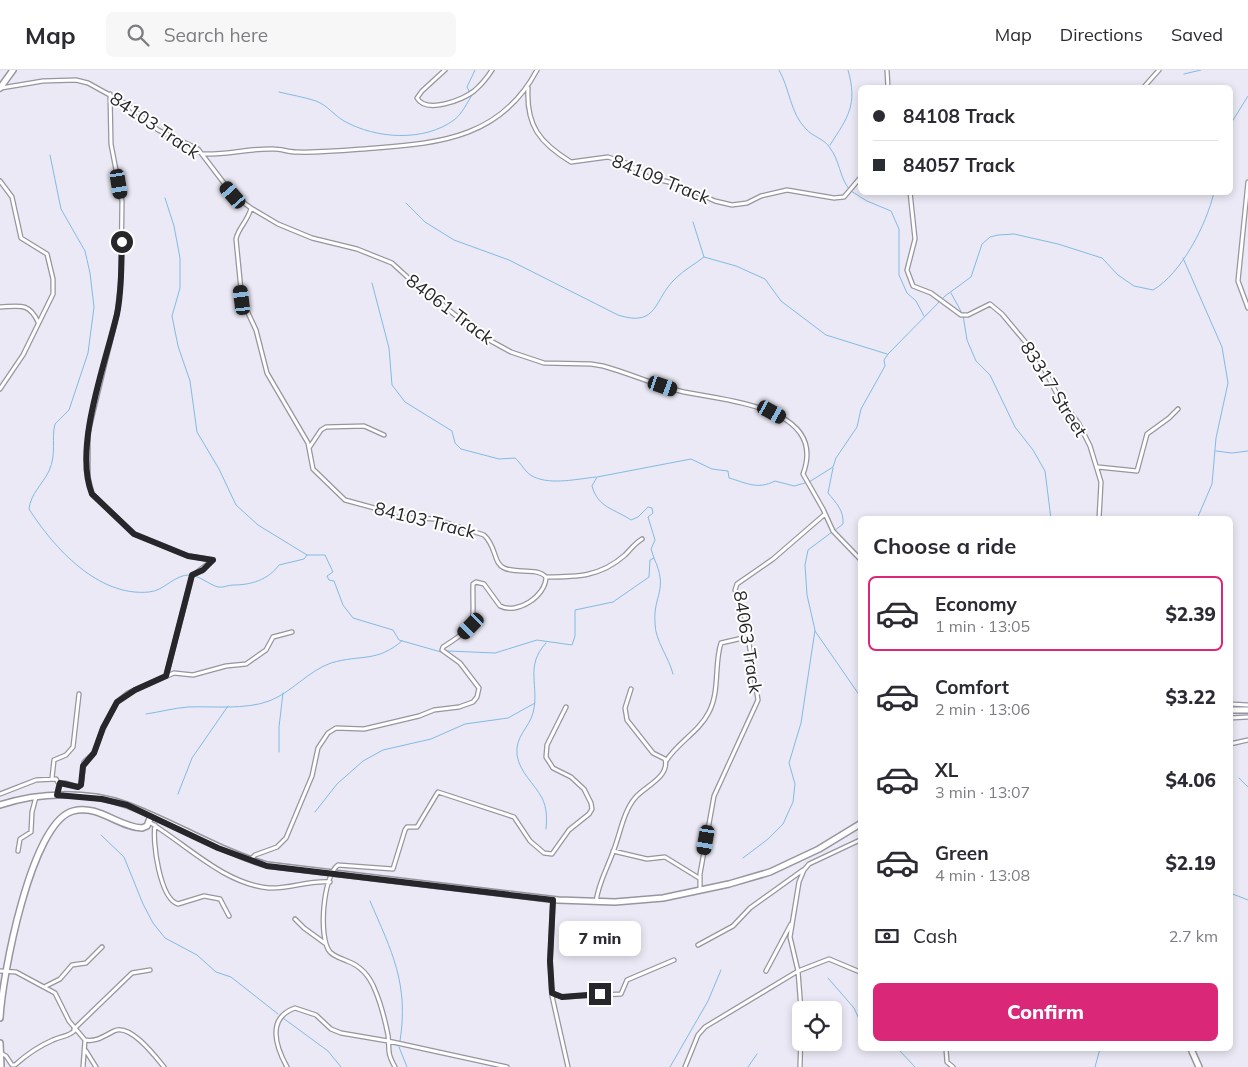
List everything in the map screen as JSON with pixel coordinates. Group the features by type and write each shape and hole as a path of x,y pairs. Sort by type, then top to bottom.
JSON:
{"main road":[{"path":"0,88 13,70"},
{"path":"1233,710 1248,710"},
{"path":"0,805 36,797 57,795 102,799 127,805 150,819 218,848 250,860 282,868 553,900 596,903 663,898 700,891 770,872 818,849 858,827"},
{"path":"0,1018 15,921 24,893 48,835 58,818 67,813 84,810 102,814 139,828 145,827 150,819"},
{"path":"0,1043 1,1067"},
{"path":"1192,1051 1199,1067"}],"street":[{"path":"445,70 422,91 417,98 420,103 426,106 438,106 473,92 492,70"},
{"path":"202,154 224,155 275,148 294,152 327,152 410,146 451,139 491,122 528,88 538,70"},
{"path":"887,70 888,85"},
{"path":"1146,85 1159,70"},
{"name":"84103 Track","path":"0,88 43,81 76,80 110,94 158,130 198,149 233,195 251,208 247,222 239,231 236,239 242,300 256,330 267,373 298,424 308,448 313,469 345,500 378,508 396,517 435,519 484,535 494,548 498,564 504,568 539,572 546,577 568,579 596,572 625,554 642,539"},
{"name":"84109 Track","path":"528,88 527,106 536,132 550,146 572,162 608,157 626,163 648,177 677,184 722,203 739,205 787,190 834,198 844,197 858,180"},
{"path":"110,94 111,144 122,201 120,278 117,314 88,433 89,486 92,494 134,534 188,556 213,560 203,570 192,575 166,676"},
{"path":"0,181 12,198 19,235 47,254 51,270 53,294 23,355 0,390"},
{"path":"1248,182 1238,281 1248,308"},
{"name":"83317 Street","path":"910,195 915,239 908,274 912,286 939,298 961,315 968,315 990,304 1002,314 1038,357 1058,396 1079,424 1098,467 1101,482 1099,516"},
{"name":"84061 Track","path":"251,208 278,224 306,236 366,252 392,263 426,294 480,335 511,352 544,363 575,363 603,366 678,391 744,402 772,412 797,428 804,439 807,458 803,474 833,531 858,557"},
{"path":"0,307 26,307 34,312 37,325"},
{"path":"1098,467 1136,471 1147,434 1170,418 1178,409"},
{"path":"308,448 321,430 326,427 364,426 384,435"},
{"name":"84063 Track","path":"700,891 699,878 714,796 758,700 745,618 736,590 737,584 773,559 825,514"},
{"path":"250,860 255,855 277,847 286,838 312,776 318,748 328,733 336,728 364,729 419,716 434,710 459,707 473,702 477,697 479,688 460,663 442,650 443,647 463,634 471,626 474,609 473,584 476,582 484,584 500,606 511,609 535,598 544,587 546,577"},
{"path":"59,784 65,783 78,787 81,785 83,766 94,753 103,728 117,702 135,690 174,673 192,675 226,666 246,664 266,650 273,637 292,632"},
{"path":"596,903 599,887 631,804 650,784 662,775 666,762 676,747 696,732 710,709 721,643 747,637"},
{"path":"631,689 626,708 627,720 653,753 665,759 666,762"},
{"path":"52,778 54,760 66,755 73,748 79,694"},
{"path":"1233,704 1248,705"},
{"path":"326,944 322,905 332,874 338,865 392,869 405,830 407,827 417,827 438,792 514,817 535,846 548,855 554,852 569,830 589,814 592,809 584,789 571,777 553,768 546,757 547,746 566,707"},
{"path":"1233,718 1248,717"},
{"path":"1233,743 1248,740"},
{"path":"0,794 36,780 52,778 57,780 59,784 57,795"},
{"path":"18,850 20,839 31,832 32,812 36,797"},
{"path":"150,819 155,825 198,855 245,882 268,888 330,882"},
{"path":"155,825 155,854 171,899 178,904 210,896 220,899 229,916"},
{"path":"698,945 733,926 750,908 816,861 858,841"},
{"path":"614,851 647,859 665,857 699,878"},
{"path":"800,1001 798,971 790,937 799,882 804,870"},
{"path":"553,900 550,961 552,993 568,1067"},
{"path":"295,919 326,944 332,954 355,964 370,980 381,1007 388,1041 388,1052 395,1067"},
{"path":"766,971 793,922"},
{"path":"45,987 60,979 72,965 86,963 102,946"},
{"path":"685,1067 698,1035 705,1027 798,971 829,958 858,971"},
{"path":"552,993 562,997 621,994 627,980 674,960"},
{"path":"0,971 6,970 45,987 58,998 75,1030 85,1040 83,1067"},
{"path":"0,1053 6,1056 12,1065 15,1065 25,1056 49,1042 70,1035 132,973 150,970"},
{"path":"287,1067 278,1049 275,1032 283,1016 295,1008 316,1015 331,1029 341,1033 388,1041 506,1067"},
{"path":"85,1040 100,1039 117,1030 127,1031 136,1036 164,1067"},
{"path":"85,1050 96,1067"},
{"path":"800,1051 800,1067"},
{"path":"946,1051 947,1062 953,1067"}],"waterway":[{"path":"469,91 467,87 475,70"},
{"path":"779,70 793,108 801,123 809,132 828,145 836,158 843,179 849,189"},
{"path":"830,145 846,118 851,102 851,82 848,70"},
{"path":"1184,74 1201,70"},
{"path":"279,92 316,101 344,121 370,132 400,136 429,132 442,127 457,118 472,95"},
{"path":"1233,120 1248,96"},
{"path":"50,155 61,209 85,251 94,307 88,353 69,410 55,424 53,452 49,471 30,503 29,509 39,524 79,567 112,587 130,591 154,591 185,575 197,577 218,587 246,584 259,581 279,565 304,559 307,555 325,555 333,572 327,576 329,580 334,581 343,605 353,618 393,630 399,640 441,652"},
{"path":"851,191 867,201 891,211 899,229 899,275 907,293 916,301 924,316"},
{"path":"809,482 833,467 836,458 857,427 861,409 885,366 884,360 888,354 945,296 971,277 982,244 990,237 1014,234 1058,244 1102,258 1118,275 1134,286 1153,290 1163,283 1183,260 1199,233 1213,195"},
{"path":"165,198 174,226 180,258 180,288 172,316 178,346 190,381 197,432 219,469 236,505 258,525 307,555"},
{"path":"406,203 425,222 454,240 509,260 618,315 631,318 641,318 648,315 676,278 704,257 736,266 765,279 781,301 826,335 887,354"},
{"path":"693,222 704,257"},
{"path":"1183,258 1222,347 1228,383 1216,438 1212,484 1198,516"},
{"path":"372,283 389,348 392,385 405,402 452,431 455,443 461,449 499,459 515,458 528,473 534,477 549,481 596,477"},
{"path":"951,293 963,315 967,340 976,361 990,375 1015,427 1033,450 1045,471 1051,516"},
{"path":"1216,451 1232,453 1248,451"},
{"path":"448,651 495,653 537,640 572,645 575,636 575,610 613,602 649,577 650,560 654,558 651,549 655,540 648,517 653,513 652,508 648,507 638,517 631,520 613,510 603,504 595,493 592,486 597,477 691,459 712,469 728,471 729,478 752,485 769,484 775,481 794,486 805,483"},
{"path":"833,468 828,493 839,507 843,519 843,524 834,531"},
{"path":"743,858 768,839 783,824 793,802 795,784 789,763 801,723 815,630 807,595 805,565 808,550 832,532"},
{"path":"654,558 660,578 655,613 656,630 673,674"},
{"path":"815,631 858,693"},
{"path":"146,714 188,707 239,707 260,704 285,693 315,671 331,663 376,655 393,648 402,641"},
{"path":"546,643 536,660 534,668 535,703 533,713 520,737 517,755 521,767 544,802 546,829"},
{"path":"279,752 279,727 283,693"},
{"path":"315,812 337,784 363,761 383,750 431,739 465,724 508,718 535,703"},
{"path":"178,794 192,758 228,706"},
{"path":"1239,778 1248,787"},
{"path":"101,835 124,857 143,904 153,923 165,938 197,955 216,972 231,977 278,1014"},
{"path":"1233,894 1248,900"},
{"path":"370,901 397,969 402,1002 400,1041"},
{"path":"670,1067 708,1001 721,970"},
{"path":"828,978 854,1008 858,1017"},
{"path":"283,1018 328,1051 341,1067"},
{"path":"399,1047 407,1067"},
{"path":"900,1051 915,1067"},
{"path":"1095,1067 1099,1051"},
{"path":"748,1067 757,1054"}],"route":[{"path":"122,242 117,314 88,433 89,486 92,494 134,534 188,556 213,560 203,570 192,575 168,673 164,678 135,690 117,702 99,736 94,753 84,762 81,785 78,787 60,783 57,795 102,799 127,805 218,848 267,866 553,900 550,961 552,993 562,997 600,994"}]}
